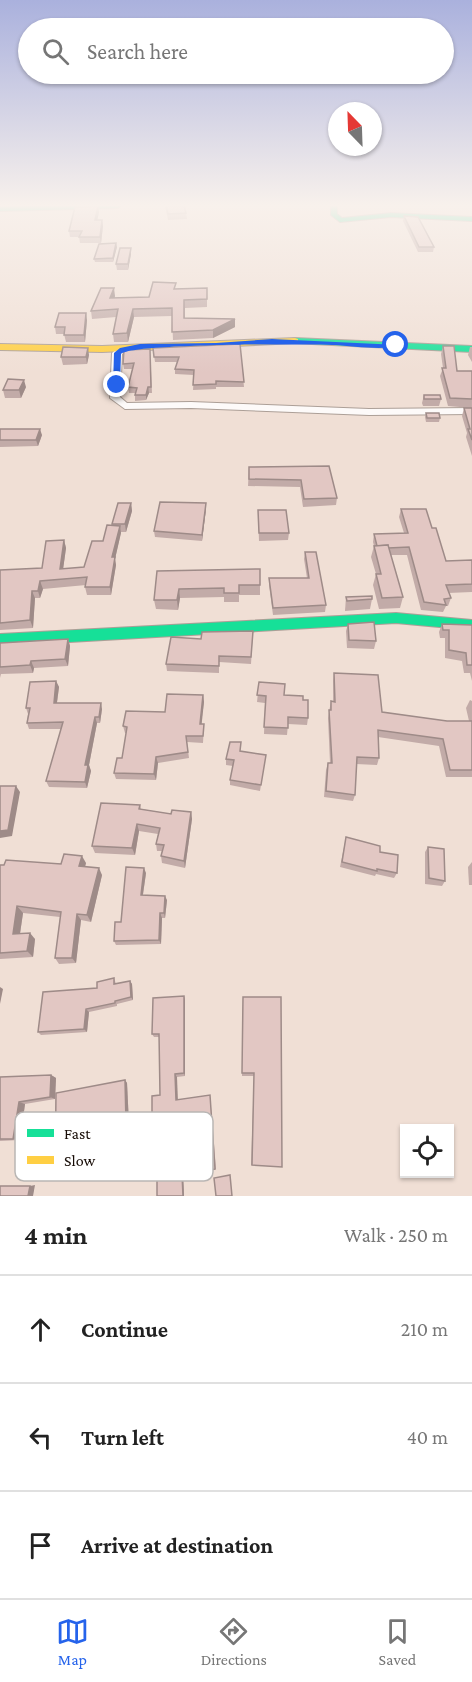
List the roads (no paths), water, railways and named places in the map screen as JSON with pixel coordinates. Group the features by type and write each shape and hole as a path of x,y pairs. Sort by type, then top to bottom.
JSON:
{"street":[{"path":"0,347 73,351 272,341 472,348"},
{"path":"122,349 117,353 115,398 125,406 191,405 369,412 472,411"},
{"path":"0,640 396,618 472,625"}]}
